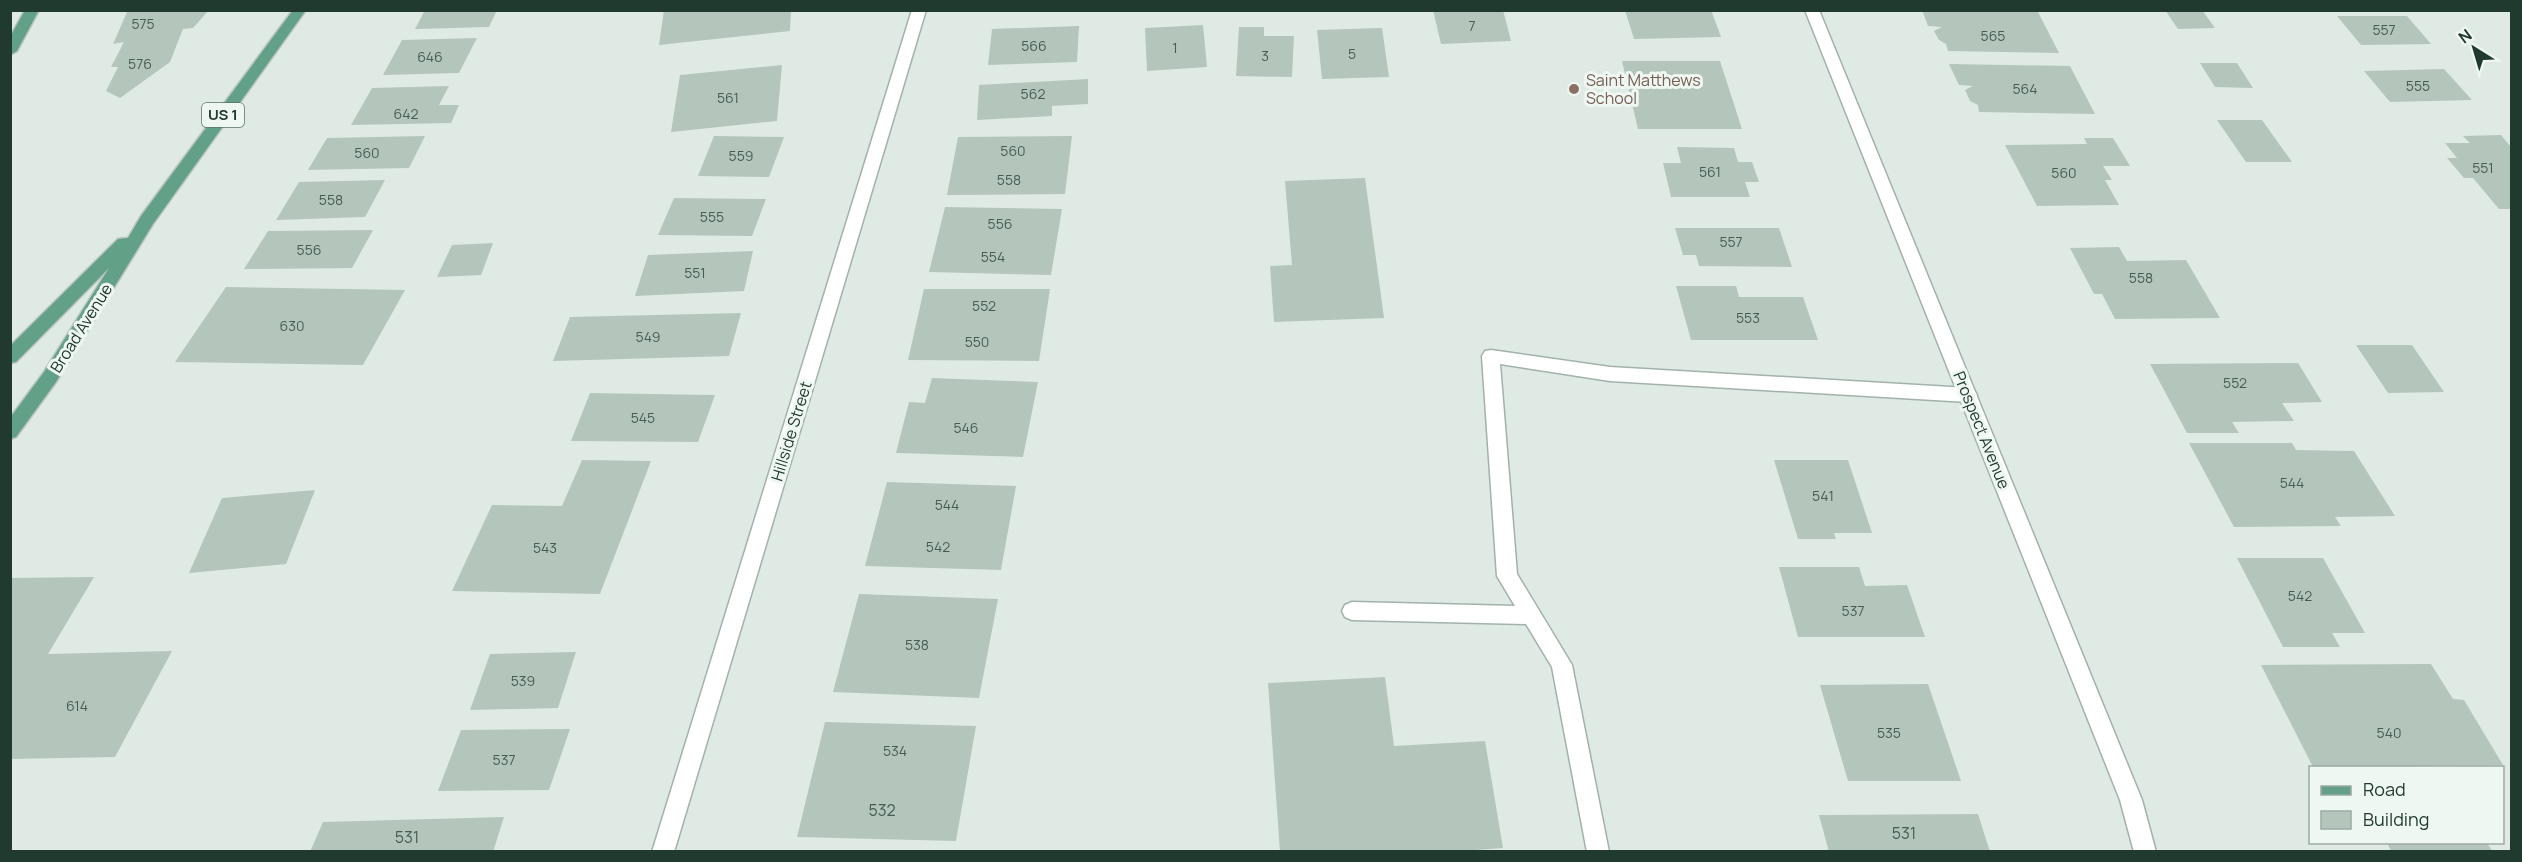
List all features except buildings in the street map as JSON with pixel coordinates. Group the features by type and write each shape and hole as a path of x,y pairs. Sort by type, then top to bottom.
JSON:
{"main road":[{"path":"10,51 32,10"},
{"name":"Broad Avenue","path":"10,432 50,378 147,220 300,10"},
{"name":"Broad Avenue","path":"10,357 147,220"}],"street":[{"name":"Hillside Street","path":"663,852 919,10"},
{"name":"Prospect Avenue","path":"1812,10 2131,800 2145,852"},
{"path":"1599,852 1562,665 1507,576 1491,356 1610,374 1968,395"},
{"path":"1352,611 1531,615"}],"place":[{"name":"Saint Matthews School","path":"1574,89"}]}
